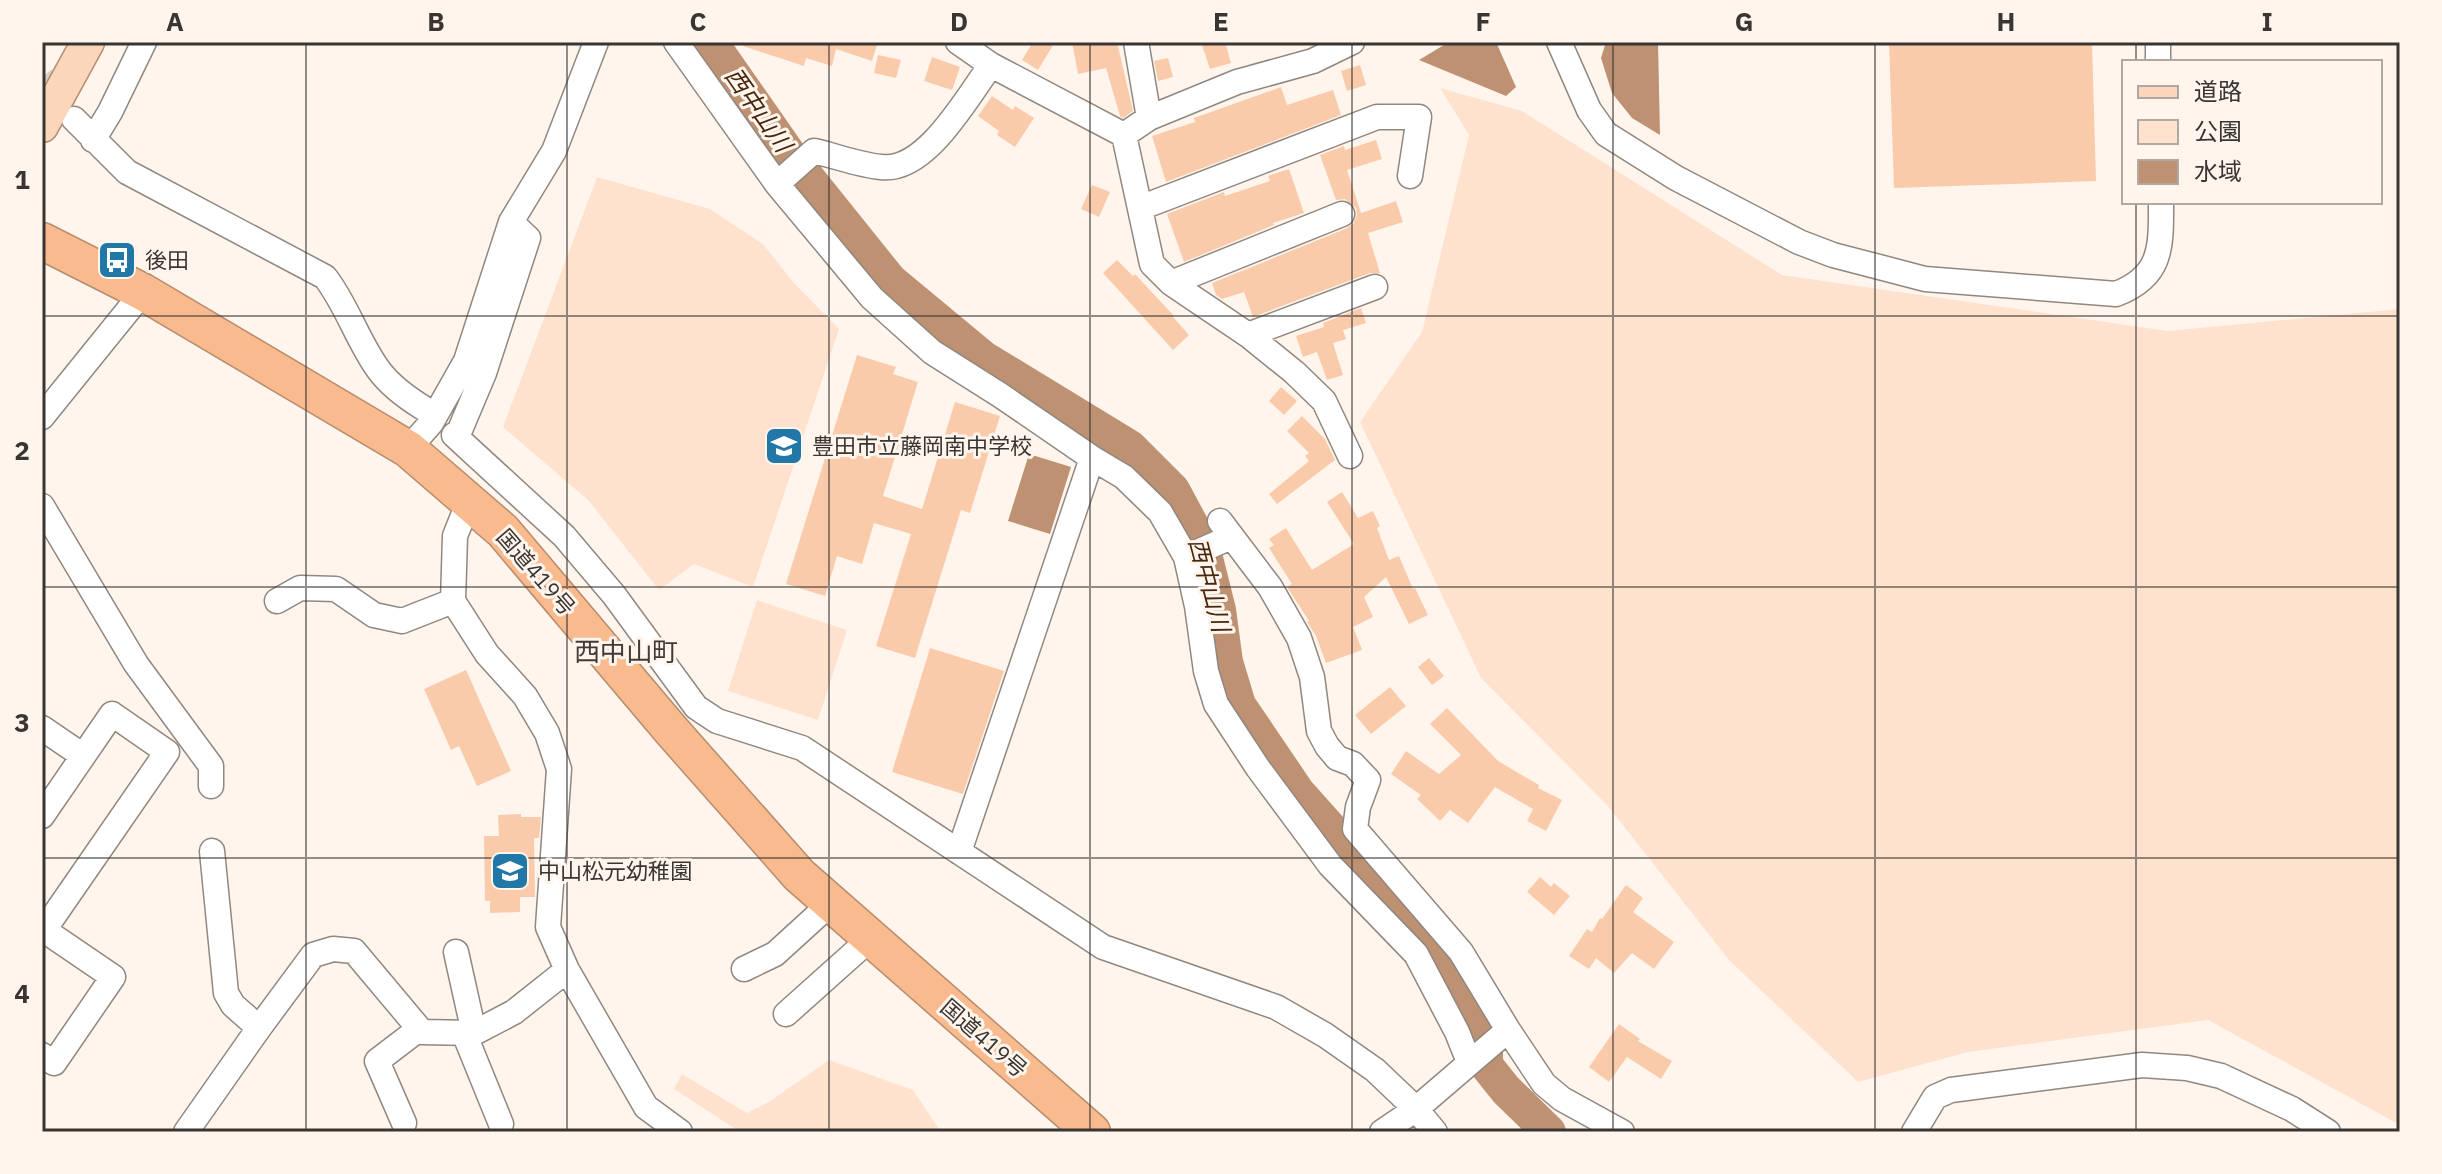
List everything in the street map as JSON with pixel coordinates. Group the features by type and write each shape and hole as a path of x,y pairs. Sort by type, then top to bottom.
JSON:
{"highway":[{"name":"国道419号","path":"42,241 143,292 408,449 503,531 671,730 799,875 1092,1132"}],"main road":[{"path":"42,126 88,42"}],"street":[{"path":"93,140 144,42"},
{"path":"408,449 431,423 466,361 511,222 554,151 596,42"},
{"path":"676,42 872,298 932,352 1124,477 1160,512 1190,555 1206,671 1216,704 1258,768 1330,865 1416,954 1474,1059"},
{"path":"958,42 991,65 1124,135 1152,264 1171,283 1248,335 1324,401 1350,456"},
{"path":"1136,42 1149,118"},
{"path":"1124,135 1149,118 1237,82 1313,61 1352,42"},
{"path":"1559,42 1589,110 1606,134 1676,178 1799,242 1833,255 1925,279 2116,294 2133,288 2145,279 2153,267 2158,255 2161,204"},
{"path":"780,181 814,151 884,168 910,163 934,143 991,65"},
{"path":"1140,208 1377,117 1419,117 1410,176"},
{"path":"74,119 127,172 325,277 336,290 378,369 399,392 425,409"},
{"path":"1171,283 1342,214"},
{"path":"511,222 528,238 484,373 455,436 564,536 614,595 696,707 717,721 802,748 1103,947 1264,1002 1325,1035 1375,1070 1435,1132"},
{"path":"1248,335 1375,287"},
{"path":"42,417 143,292"},
{"path":"959,852 1092,458"},
{"path":"469,501 455,536 453,601 487,654 525,696 547,733 559,769 548,927 567,970 646,1107 680,1132"},
{"path":"42,506 136,664 211,766 211,786"},
{"path":"1190,555 1225,533 1270,587 1299,638 1312,677 1319,731 1337,758 1353,764 1368,780 1358,807 1355,829 1461,952 1533,1070 1562,1099 1622,1132"},
{"path":"277,601 300,588 336,589 374,615 402,621 453,601"},
{"path":"42,816 112,714 167,752 44,930 113,977 54,1063 42,1055"},
{"path":"42,728 83,756"},
{"path":"212,851 226,993 233,1005 259,1028"},
{"path":"744,969 775,954 831,903"},
{"path":"786,1014 871,938"},
{"path":"186,1132 313,955 333,949 354,951 422,1032 469,1033 514,1012 567,970"},
{"path":"456,952 469,1033 501,1124"},
{"path":"404,1123 377,1061 419,1029"},
{"path":"1382,1132 1416,1109 1508,1030"},
{"path":"1914,1132 1935,1097 1951,1090 2142,1065 2187,1068 2221,1076 2292,1109 2328,1132"}],"green space":[{"path":"1440,88 1522,111 1782,275 2168,331 2400,309 2400,1125 2208,1020 1968,1052 1858,1082 1729,960 1607,805 1481,678 1360,422 1422,332 1469,135"},
{"path":"597,177 710,209 763,244 794,283 839,329 753,587 694,564 659,590 588,500 503,427"},
{"path":"757,600 847,630 818,720 728,691"},
{"path":"829,1060 913,1090 941,1132 740,1132 674,1089 682,1074 747,1113 769,1102"}],"water":[{"path":"1449,42 1496,42 1516,87 1506,96 1419,60"},
{"path":"1606,42 1658,42 1660,135 1632,118 1612,93 1601,58"},
{"path":"1029,454 1071,467 1050,534 1008,521"}],"building":[{"path":"744,42 878,42 872,61 836,49 832,66 806,58 804,66 743,46"},
{"path":"1033,42 1055,42 1038,70 1022,60"},
{"path":"1072,42 1117,42 1133,111 1123,118 1120,116 1106,68 1078,74"},
{"path":"1201,42 1225,42 1231,63 1210,69"},
{"path":"1889,42 2092,42 2096,181 1894,188"},
{"path":"878,55 901,60 896,78 874,73"},
{"path":"932,57 960,67 952,90 924,81"},
{"path":"1168,58 1173,77 1158,81 1154,61"},
{"path":"1360,65 1366,85 1347,91 1341,71"},
{"path":"1281,87 1287,105 1333,90 1341,115 1166,182 1152,136"},
{"path":"992,96 1013,110 1015,106 1034,118 1015,147 978,116"},
{"path":"1376,140 1382,159 1347,170 1361,213 1396,201 1403,222 1368,233 1380,273 1370,273 1253,317 1244,292 1222,299 1216,295 1212,283 1353,224 1356,208 1345,199 1336,200 1320,155 1344,146 1345,150"},
{"path":"1289,169 1304,213 1273,223 1184,262 1167,214 1224,192 1225,196 1270,181 1268,176"},
{"path":"1092,185 1110,192 1099,217 1081,209"},
{"path":"1117,260 1133,276 1135,274 1189,335 1173,350 1103,273"},
{"path":"1361,308 1366,323 1343,330 1346,339 1333,343 1343,375 1327,380 1317,352 1303,357 1296,336 1324,327 1323,323"},
{"path":"857,355 896,367 893,374 918,382 883,496 922,509 955,402 1000,416 970,513 961,510 915,658 876,646 911,534 874,523 862,564 837,556 825,596 786,584"},
{"path":"1281,387 1297,401 1284,415 1269,401"},
{"path":"1302,416 1325,439 1335,460 1277,504 1269,494 1309,461 1305,456 1309,453 1287,431"},
{"path":"1342,492 1358,518 1373,511 1389,560 1399,556 1428,615 1409,624 1386,577 1364,597 1373,617 1353,627 1362,650 1326,663 1309,621 1287,587 1292,584 1269,548 1274,545 1269,539 1286,528 1312,570 1354,544 1327,502"},
{"path":"930,648 1004,671 963,794 892,772"},
{"path":"1429,658 1444,676 1432,685 1418,667"},
{"path":"466,670 511,771 477,786 459,746 451,750 424,689"},
{"path":"1390,687 1406,706 1371,734 1355,715"},
{"path":"1447,708 1498,761 1562,800 1546,831 1527,821 1533,809 1495,787 1468,823 1450,810 1440,821 1417,799 1421,795 1391,774 1406,751 1439,774 1461,755 1430,724"},
{"name":"中山松元幼稚園","path":"521,814 521,817 541,817 539,838 534,838 535,897 520,897 520,912 490,913 490,901 485,901 484,836 499,836 498,815"},
{"path":"1540,877 1551,887 1554,883 1570,896 1554,915 1527,892"},
{"path":"1626,885 1643,898 1633,912 1674,942 1654,969 1632,953 1614,973 1596,958 1589,969 1569,956 1587,929 1592,932"},
{"path":"1619,1024 1640,1039 1638,1041 1672,1061 1661,1079 1627,1057 1609,1082 1589,1067"}],"waterway":[{"name":"西中山川","path":"711,42 792,158 890,280 984,358 1130,447 1173,490 1203,546 1219,610 1226,662 1239,705 1298,792 1397,903 1462,993 1486,1034 1486,1065 1506,1090 1549,1132"}],"tunnel":[{"path":"42,77 65,108"}],"place":[{"name":"後田","path":"117,260"},
{"name":"豊田市立藤岡南中学校","path":"784,446"},
{"name":"中山松元幼稚園","path":"510,871"}],"district":[{"name":"西中山町","path":"626,652"}]}
